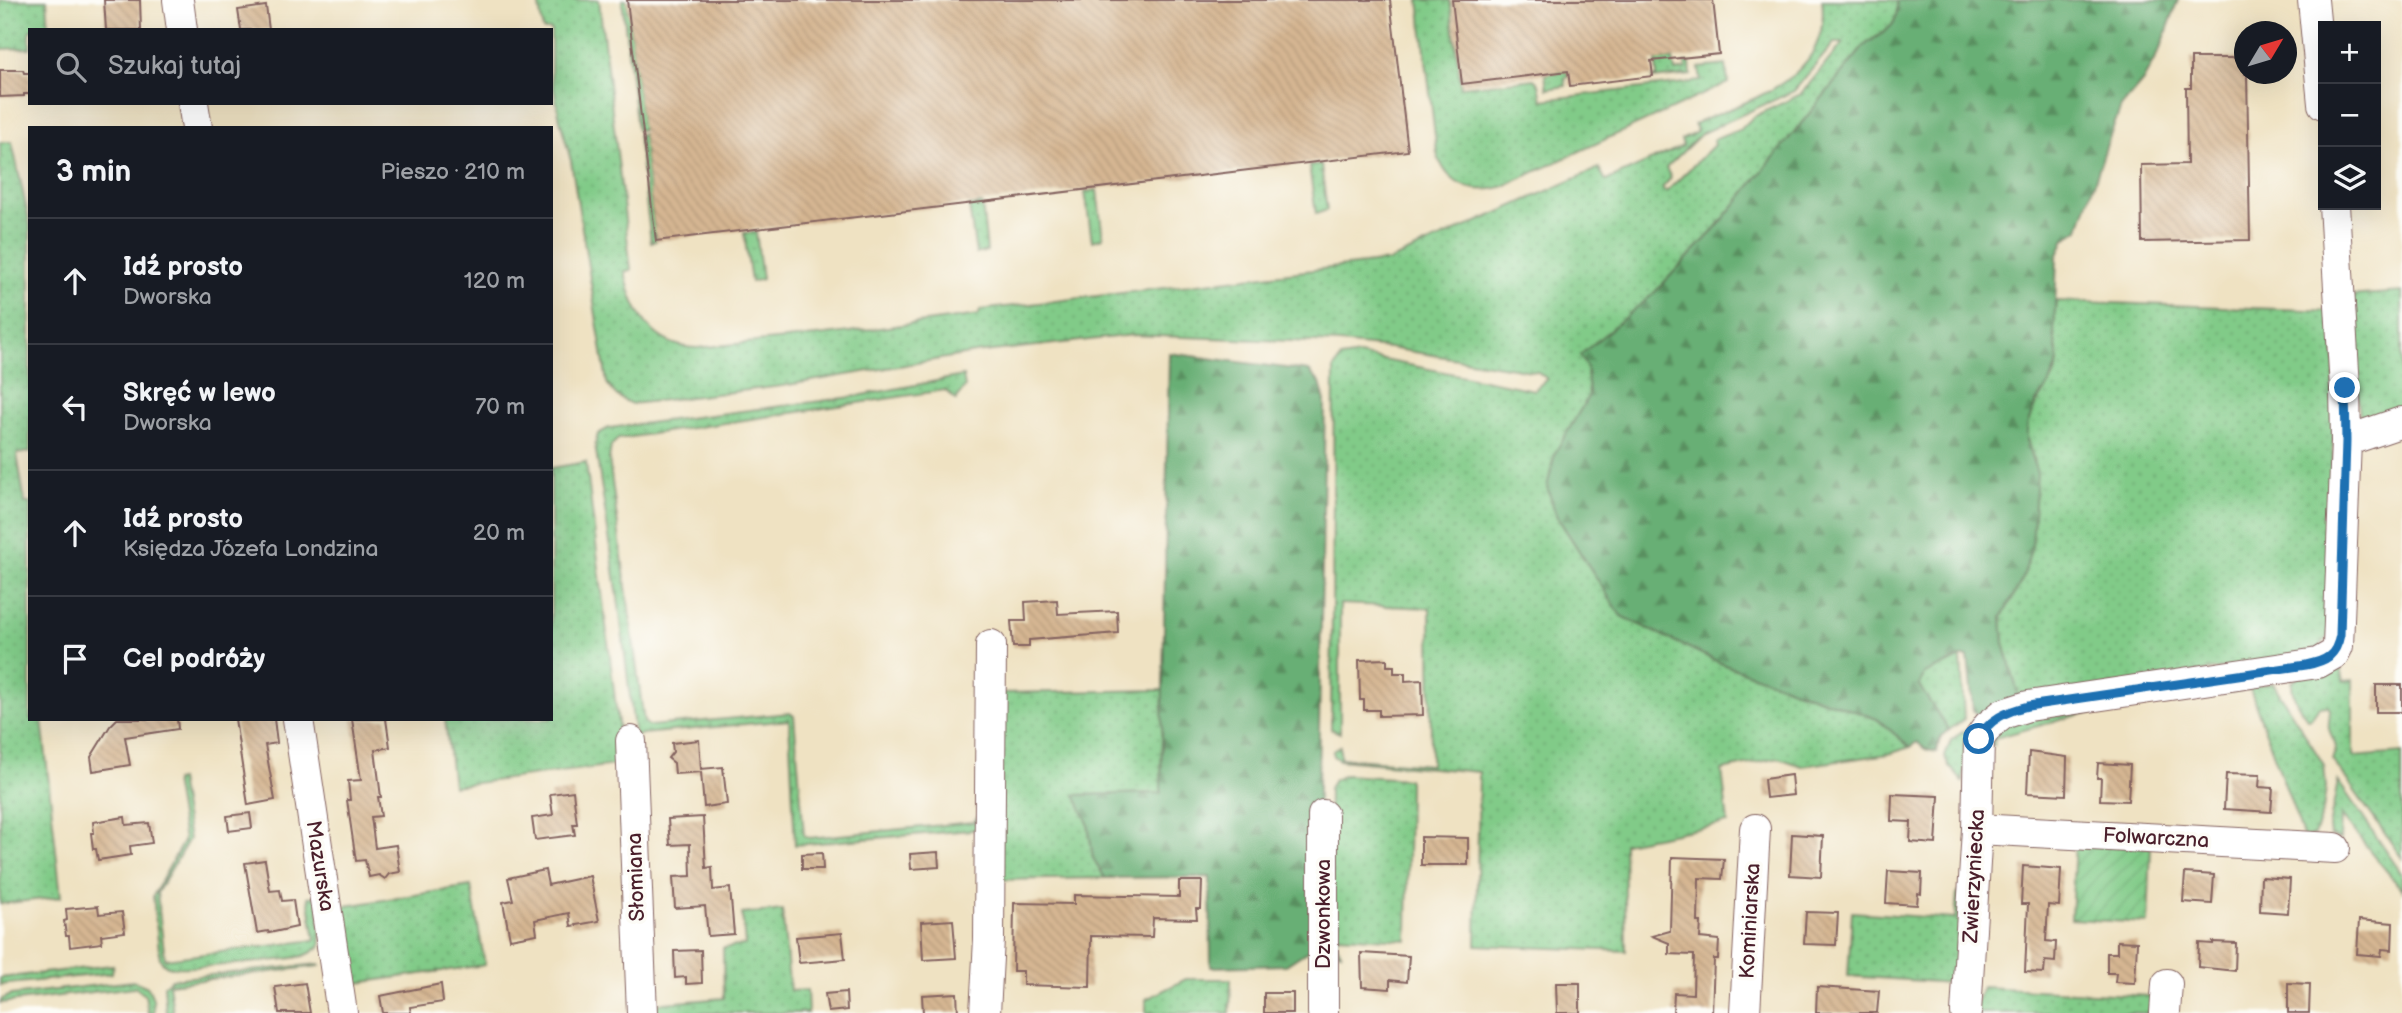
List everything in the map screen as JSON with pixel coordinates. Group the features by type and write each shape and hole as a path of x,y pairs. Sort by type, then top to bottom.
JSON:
{"street":[{"path":"178,0 182,28"},
{"path":"2313,0 2321,84"},
{"path":"193,105 197,126"},
{"path":"2333,210 2346,441 2402,422"},
{"name":"Zwierzyniecka","path":"1966,1013 1978,829 1979,739 1983,731 2003,714 2028,706 2306,665 2334,654 2340,635 2346,441"},
{"path":"985,1013 989,939 991,645"},
{"name":"Mazurska","path":"298,721 342,1013"},
{"name":"Słomiana","path":"631,741 642,1013"},
{"name":"Dzwonkowa","path":"1323,815 1323,1013"},
{"name":"Kominiarska","path":"1745,1013 1755,829"},
{"name":"Folwarczna","path":"1978,829 2336,848"}],"green space":[{"path":"0,0 47,0 49,28 28,28 28,48 0,49"},
{"path":"538,0 599,0 631,270 625,271 628,286 639,313 656,334 681,346 697,348 826,335 979,315 980,310 1389,261 1599,168 1606,181 1683,146 1681,140 1697,132 1694,124 1763,94 1801,68 1814,49 1822,27 1822,0 1897,0 1896,17 1890,28 1865,45 1717,227 1654,293 1626,318 1587,368 1589,395 1556,515 1621,616 1725,665 1877,719 1910,747 1889,754 1802,766 1779,758 1722,770 1728,823 1624,843 1626,951 1476,945 1479,772 1339,760 1333,756 1333,750 1340,746 1340,758 1431,765 1430,608 1340,604 1340,733 1331,729 1334,368 1341,358 1359,355 1534,390 1547,379 1538,372 1389,348 1339,343 1133,335 975,353 782,386 632,404 617,396 607,383 571,161 553,83 553,28 543,28","holes":["1834,43 1843,43 1801,94 1753,117 1741,129 1713,140 1714,145 1666,192 1662,188 1671,178 1666,168 1702,133 1794,91"]},
{"path":"622,0 627,0 643,130 637,130"},
{"path":"1419,0 1450,0 1461,87 1534,79 1539,84 1542,100 1701,81 1699,68 1726,65 1728,83 1502,187 1470,188 1461,185 1447,173 1437,153"},
{"path":"1897,0 2178,0 2162,45 2143,81 2121,107 2079,229 2065,239 2057,257 2054,333 2058,362 2048,386 2036,402 2027,426 2027,444 2037,473 2032,546 2023,578 2002,617 2004,643 2020,701 1979,716 1973,710 1968,657 1961,657 1924,674 1919,686 1949,730 1941,736 1936,752 1925,749 1917,742 1910,747 1877,719 1725,665 1621,616 1556,515 1547,487 1555,453 1589,395 1587,368 1580,355 1654,293 1717,227 1865,45 1890,28 1896,17"},
{"path":"1673,59 1675,71 1686,69 1685,63 1690,63 1691,75 1653,79 1657,76 1656,61"},
{"path":"1567,71 1566,86 1547,89 1545,74"},
{"path":"643,134 656,241 651,242 638,135"},
{"path":"0,142 12,142 28,216 28,452 17,454 25,503 28,503 28,721 42,721 61,897 0,904"},
{"path":"1321,165 1327,210 1316,214 1309,166"},
{"path":"1097,190 1103,238 1092,241 1085,192"},
{"path":"982,204 987,251 976,254 969,206"},
{"path":"756,232 762,279 751,282 744,233"},
{"path":"2402,292 2402,415 2361,428 2348,296"},
{"path":"2056,301 2335,311 2330,635 2312,654 2020,701 2004,643 2002,617 2023,578 2034,459 2028,442 2027,428 2029,417 2048,387 2058,362 2054,335"},
{"path":"1169,353 1309,371 1320,383 1325,401 1315,952 1306,952 1286,965 1211,967 1210,877 1105,878 1093,858 1088,823 1075,795 1161,793"},
{"path":"963,376 965,387 956,400 945,390 618,439 611,446 609,459 644,722 649,726 790,713 794,716 804,835 809,838 973,822 977,817 982,829 795,845 789,720 642,734 635,738 617,590 595,444 598,434 609,428 852,397"},
{"path":"586,462 623,764 453,786 445,721 553,721 553,468"},
{"path":"1961,657 1964,719 1949,730 1919,686 1924,674"},
{"path":"2332,666 2341,668 2344,681 2353,680 2353,757 2402,753 2402,858 2332,759 2336,746 2329,729 2330,709 2327,706 2319,707 2308,719 2294,697 2292,682 2299,676"},
{"path":"2273,683 2324,765 2326,787 2323,810 2314,835 2304,838 2250,689 2082,714 1995,738 1994,745 1987,745 2002,724"},
{"path":"1163,690 1161,793 1076,795 1088,823 1093,858 1105,878 996,880 1001,693"},
{"path":"1969,730 1963,782 1945,757 1951,740"},
{"path":"1345,775 1408,779 1407,940 1337,936 1341,952 1335,950 1327,920 1329,788 1334,780"},
{"path":"179,780 189,839 157,893 165,959 315,940 308,897 318,896 321,945 317,949 303,956 234,964 177,967 163,963 160,959 153,896 184,840 174,781"},
{"path":"2338,781 2402,874 2402,890 2341,815 2340,840 2330,835 2329,827"},
{"path":"2075,843 2151,847 2148,923 2071,919"},
{"path":"471,886 485,965 350,984 339,907"},
{"path":"1957,893 1964,894 1959,1013 1950,1013 1951,983 1848,976 1852,912 1955,919"},
{"path":"782,910 790,991 807,990 808,1013 648,1013 653,1004 724,998 723,948 745,945 742,914"},
{"path":"113,965 112,973 0,985 0,978"},
{"path":"320,966 169,984 173,1013 166,1013 164,985 172,979"},
{"path":"1186,979 1231,979 1230,1013 1146,1013 1146,999"},
{"path":"134,981 148,987 153,999 154,1013 148,1013 145,995 135,987 0,1003 11,995"},
{"path":"1982,987 2149,996 2149,992 2152,993 2158,1013 1973,1013"}],"building":[{"path":"104,0 140,0 141,28 106,28"},
{"path":"627,0 1390,0 1408,151 656,241"},
{"path":"1452,0 1713,0 1719,54 1651,61 1653,76 1570,86 1568,71 1462,84"},
{"path":"266,6 269,28 241,28 238,10"},
{"path":"2191,58 2234,58 2234,84 2247,84 2250,240 2142,242 2141,165 2187,164 2186,88 2191,88"},
{"path":"0,70 23,70 28,73 28,94 0,97"},
{"path":"1057,600 1058,614 1117,611 1118,633 1029,640 1029,647 1013,647 1011,621 1026,621 1025,602"},
{"path":"1387,659 1387,666 1394,666 1394,673 1405,673 1405,681 1422,680 1423,715 1379,716 1379,710 1364,710 1364,700 1360,700 1359,660"},
{"path":"2376,685 2402,685 2402,712 2376,712"},
{"path":"115,721 177,721 178,729 125,737 130,765 93,771 91,757"},
{"path":"235,721 274,721 277,743 265,745 275,800 248,805"},
{"path":"352,721 386,721 390,747 375,750 381,816 371,817 375,848 396,845 400,872 389,874 385,879 379,875 369,877 365,860 356,861 347,800 350,800 348,781 361,780"},
{"path":"699,740 701,769 723,767 727,804 704,807 701,772 675,774 674,763 668,758 673,752 672,743"},
{"path":"2029,752 2067,757 2066,795 2027,793"},
{"path":"2098,763 2130,765 2128,801 2100,800 2101,778 2097,778"},
{"path":"2226,774 2260,775 2259,787 2273,788 2271,812 2224,809"},
{"path":"1791,775 1793,795 1766,798 1764,779"},
{"path":"573,791 577,824 573,824 575,835 535,840 532,818 553,815 550,794"},
{"path":"1892,794 1939,796 1936,844 1910,842 1911,822 1891,821"},
{"path":"250,813 252,828 229,831 227,816"},
{"path":"125,817 126,825 149,823 152,843 130,846 131,855 98,860 96,849 93,849 93,822"},
{"path":"703,817 706,868 712,867 713,890 730,888 734,934 708,936 705,906 675,908 673,877 691,876 690,844 670,845 668,819"},
{"path":"1792,834 1823,836 1821,877 1790,875"},
{"path":"1421,837 1468,838 1468,865 1421,865"},
{"path":"938,852 939,867 911,869 910,854"},
{"path":"822,853 823,869 802,869 802,854"},
{"path":"1672,857 1724,859 1722,879 1699,878 1700,938 1719,940 1718,959 1714,959 1712,1013 1673,1013 1674,993 1693,994 1694,955 1669,954 1669,943 1652,936 1670,931"},
{"path":"265,860 270,891 280,890 282,901 293,900 297,927 257,933 245,863"},
{"path":"2023,866 2061,869 2059,906 2048,905 2046,941 2056,942 2055,962 2045,961 2044,973 2025,972 2028,904 2021,904"},
{"path":"545,870 548,885 590,876 599,921 571,926 569,913 535,920 537,934 510,939 503,902 513,900 508,878"},
{"path":"1888,871 1922,873 1921,894 1918,893 1917,905 1886,903"},
{"path":"2185,873 2214,875 2212,904 2183,902"},
{"path":"2261,877 2290,879 2288,913 2260,911"},
{"path":"1179,881 1202,881 1201,909 1196,909 1197,919 1153,918 1152,937 1091,936 1090,987 1023,985 1023,971 1013,971 1014,903 1074,904 1074,895 1179,897"},
{"path":"98,906 99,914 122,912 125,932 101,935 102,943 70,947 64,921 67,920 66,909"},
{"path":"1806,912 1838,913 1836,945 1804,944"},
{"path":"953,920 956,958 923,960 921,922"},
{"path":"2359,920 2393,923 2392,950 2382,949 2381,956 2357,954"},
{"path":"842,933 845,959 799,963 796,937"},
{"path":"2117,941 2137,942 2135,983 2115,982 2116,973 2107,973 2107,953 2117,953"},
{"path":"2199,943 2236,943 2235,971 2198,967"},
{"path":"701,950 702,983 686,984 686,977 675,978 674,951"},
{"path":"1361,953 1409,956 1407,982 1390,980 1390,989 1362,987"},
{"path":"305,983 310,1013 279,1013 275,987"},
{"path":"1556,983 1580,983 1580,1013 1557,1013"},
{"path":"2288,983 2310,984 2309,1013 2288,1013"},
{"path":"441,984 443,1002 410,1007 411,1013 383,1013 380,996"},
{"path":"1817,987 1879,991 1877,1013 1816,1013"},
{"path":"846,992 847,1010 828,1012 825,994"},
{"path":"957,993 958,1013 923,1013 922,995"},
{"path":"1264,993 1293,993 1293,1013 1264,1013"}],"route":[{"path":"1979,739 1983,731 2003,714 2028,706 2279,670 2318,663 2334,654 2340,635 2345,388"}]}
